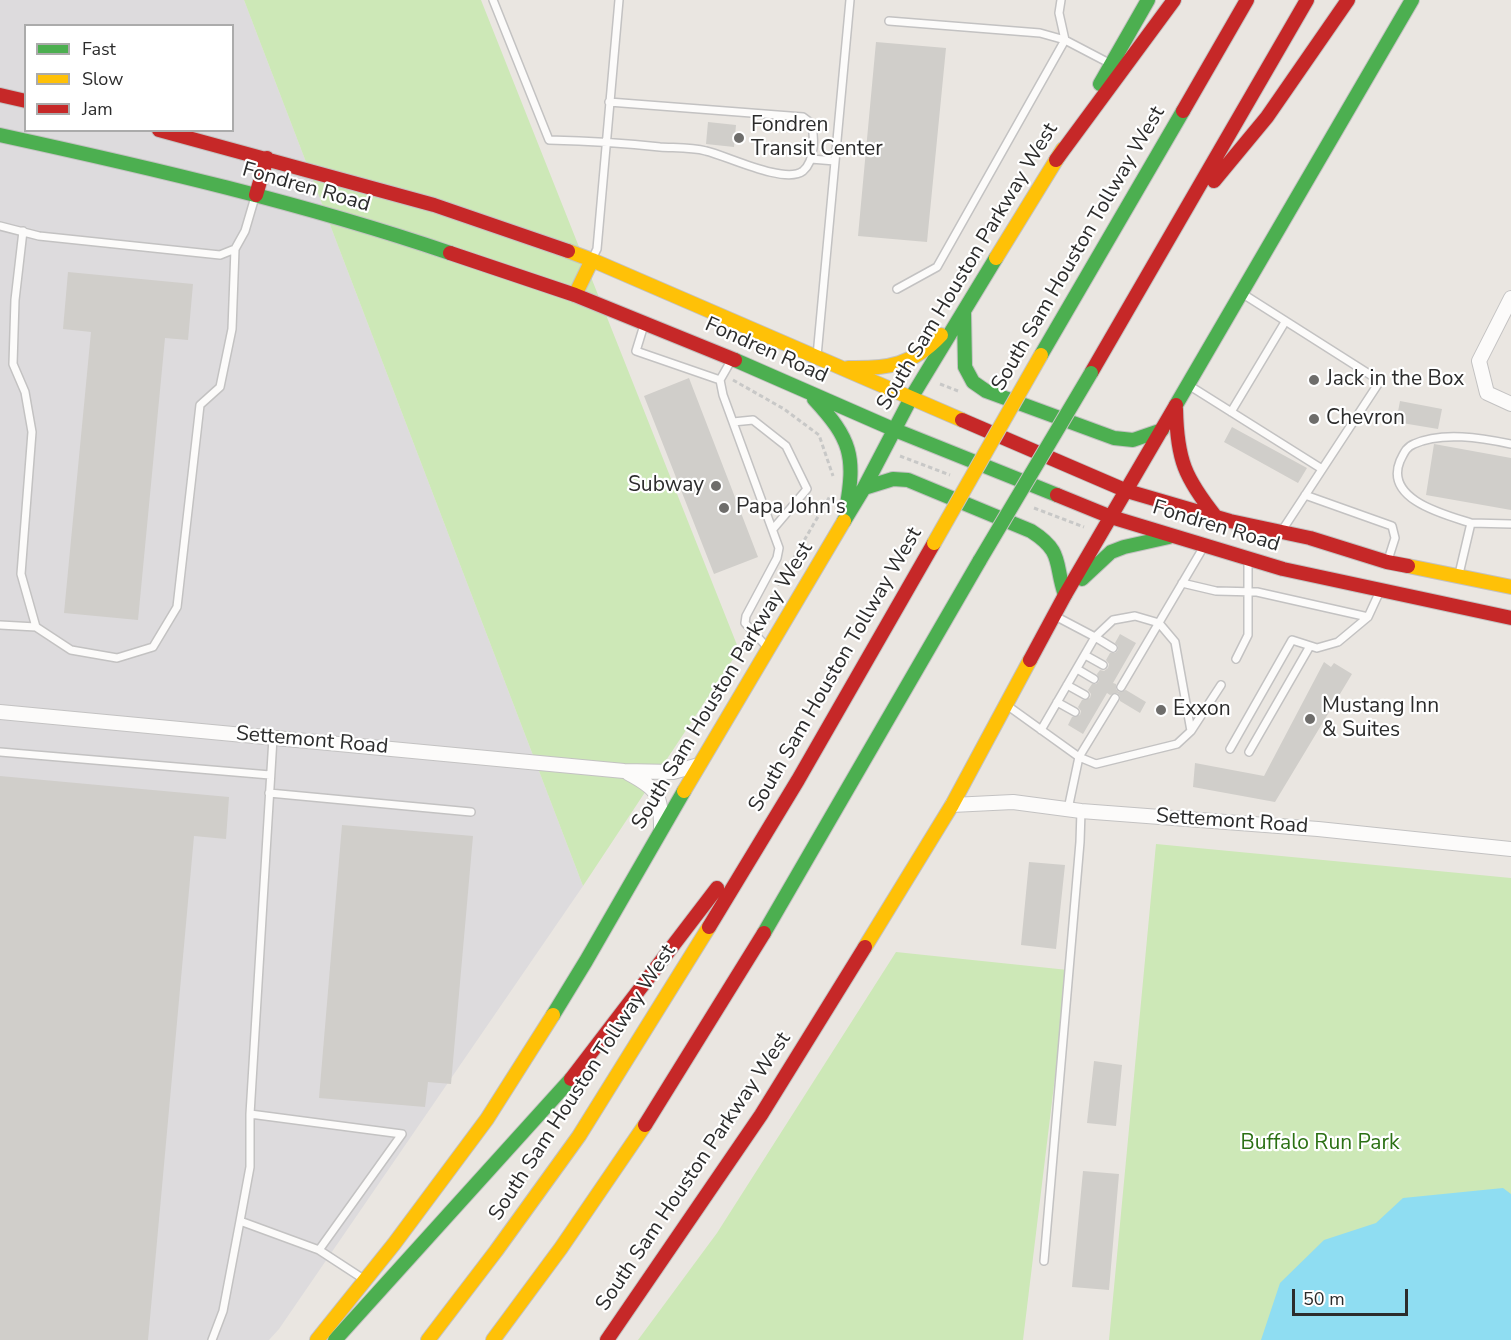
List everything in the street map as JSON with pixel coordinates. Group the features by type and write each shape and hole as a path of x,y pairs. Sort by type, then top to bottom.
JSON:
{"main road":[{"name":"South Sam Houston Parkway West","path":"317,1340 366,1280 487,1119 586,961 699,765 864,488 911,398 1056,160 1148,0"},
{"path":"1056,160 1174,0"},
{"name":"South Sam Houston Tollway West","path":"428,1340 579,1136 695,952 798,780 1247,0"},
{"path":"533,1309 781,905 1307,0"},
{"path":"1161,250 1196,202 1267,117 1348,0"},
{"name":"South Sam Houston Parkway West","path":"607,1340 761,1115 952,806 1065,595 1412,0"},
{"path":"0,96 24,101"},
{"name":"Fondren Road","path":"167,132 434,205 592,260 1127,491 1216,517 1310,537 1384,576 1511,618"},
{"name":"Fondren Road","path":"0,135 138,165 301,206 575,295 645,322 895,430 1111,518 1283,569 1384,576 1458,576 1511,587"},
{"path":"256,195 267,158"},
{"path":"575,295 592,260"},
{"path":"843,368 863,368 901,362 924,352 964,312"},
{"path":"964,312 965,368 973,382 986,391 1114,438 1133,440 1162,430"},
{"path":"808,392 836,422 850,450 851,486 843,524"},
{"path":"1176,405 1179,460 1191,486 1216,517"},
{"path":"864,488 893,479 908,480 1031,531 1044,538 1055,551 1059,560 1060,584 1065,595 1110,552 1174,536"},
{"path":"334,1340 561,1092 798,780"},
{"path":"493,1340 592,1203 660,1101"}],"street":[{"path":"1511,298 1479,360 1487,393 1511,404"},
{"name":"Settemont Road","path":"0,712 624,771 673,772 699,765"},
{"name":"Settemont Road","path":"624,771 654,788 661,808 661,832"},
{"name":"Settemont Road","path":"952,806 1013,802 1075,810 1318,829 1511,849"}],"lane":[{"path":"493,0 549,140 705,150 762,171 794,174 802,171 811,159 814,132 811,123 804,117 609,102"},
{"path":"592,260 597,249 619,0"},
{"path":"817,357 850,0"},
{"path":"897,289 937,267 1065,40 1059,13 1061,0"},
{"path":"889,21 1040,33 1065,40 1111,64"},
{"path":"811,159 835,161"},
{"path":"0,625 36,627 71,650 117,658 153,647 177,607 200,405 220,387 232,329 236,249 245,231 256,195"},
{"path":"0,226 39,236 220,255 236,249"},
{"path":"23,231 15,300 13,364 25,392 32,432 21,574 36,627"},
{"path":"1242,293 1380,381 1281,532"},
{"path":"645,322 636,351 722,377"},
{"path":"1231,412 1286,322"},
{"path":"733,359 722,377 723,395 779,548 777,558 746,616 746,623 768,649"},
{"path":"1188,385 1322,469"},
{"path":"733,422 753,420 786,446 807,489 773,529"},
{"path":"1511,444 1460,436 1414,444 1405,450 1398,467 1399,481 1412,501 1471,523 1511,524"},
{"path":"1230,749 1292,640 1317,648 1338,642 1368,617 1384,576 1395,538 1392,526 1305,495"},
{"path":"1458,576 1471,523"},
{"path":"1121,687 1204,545"},
{"path":"1236,659 1248,635 1246,593 1248,558"},
{"path":"1182,583 1216,591 1257,592 1368,617"},
{"path":"1054,616 1113,648"},
{"path":"1041,730 1095,638 1113,620 1135,616 1160,623 1175,642 1191,731"},
{"path":"1249,752 1310,646"},
{"path":"1085,655 1103,665"},
{"path":"1128,656 1137,661"},
{"path":"1077,669 1094,679"},
{"path":"1119,673 1127,677"},
{"path":"1006,705 1079,757 1096,764 1177,744 1191,731 1221,685"},
{"path":"1067,686 1085,696"},
{"path":"1044,1261 1080,842 1075,810 1079,757 1094,724 1108,709 1114,698"},
{"path":"1057,702 1075,712"},
{"path":"1100,705 1108,709"},
{"path":"212,1340 223,1311 250,1167 250,1114 273,738"},
{"path":"0,752 270,775"},
{"path":"268,793 471,812"},
{"path":"250,1114 402,1134 319,1250"},
{"path":"240,1221 319,1250 366,1280"}],"path":[{"path":"722,377 784,409 819,435 836,486"},
{"path":"898,455 953,476"},
{"path":"741,646 830,495"},
{"path":"1030,506 1084,528"}],"shaded area":[{"path":"0,0 244,0 583,886 279,1329 269,1340 0,1340"}],"green space":[{"path":"244,0 481,0 739,650 583,886"},
{"name":"Buffalo Run Park","path":"1156,844 1511,878 1511,1340 1109,1340"},
{"path":"896,952 1068,970 1023,1340 638,1340 717,1233"}],"water":[{"path":"1503,1188 1511,1194 1511,1340 1261,1340 1280,1283 1324,1240 1376,1223 1403,1198"}],"building":[{"path":"876,42 946,48 927,242 858,236"},
{"path":"708,122 736,125 734,147 706,144"},
{"path":"68,272 193,284 188,340 165,338 138,620 64,613 91,332 63,329"},
{"path":"689,378 758,557 714,574 644,396"},
{"path":"1400,401 1442,409 1438,429 1396,422"},
{"path":"1232,427 1307,468 1298,483 1224,442"},
{"path":"1434,444 1511,458 1511,510 1426,495"},
{"path":"1120,634 1136,643 1113,683 1116,684 1119,692 1126,690 1146,702 1140,713 1120,701 1117,693 1110,695 1107,693 1083,734 1068,725 1072,717 1080,715 1081,711 1078,707 1082,700 1090,698 1091,694 1088,690 1092,684 1099,681 1097,674 1100,670 1104,671 1108,668 1109,664 1106,660 1110,653 1118,650 1115,643"},
{"name":"Mustang Inn & Suites","path":"1324,662 1331,667 1334,663 1352,674 1275,802 1193,787 1195,763 1264,776"},
{"path":"0,776 229,797 226,839 194,836 148,1340 0,1340"},
{"path":"342,825 473,836 451,1084 428,1082 425,1107 319,1098"},
{"path":"1029,862 1065,865 1056,949 1021,945"},
{"path":"1094,1061 1122,1065 1116,1126 1087,1123"},
{"path":"1083,1171 1119,1174 1109,1290 1072,1287"}],"traffic: fast":[{"path":"1100,84 1148,0"},
{"path":"1176,405 1412,0"},
{"path":"1041,355 1183,111"},
{"path":"0,135 114,160 283,202 450,253"},
{"path":"844,521 911,398 996,258"},
{"path":"964,312 965,367 973,382 986,391 1114,438 1133,440 1162,430"},
{"path":"735,360 895,430 1057,495"},
{"path":"980,560 1091,373"},
{"path":"814,399 836,426 848,449 850,476 846,510"},
{"path":"864,488 893,479 908,480 1031,531 1049,545 1053,552 1065,595"},
{"path":"1082,579 1111,552 1169,537"},
{"path":"764,933 980,560"},
{"path":"553,1015 684,791"},
{"path":"335,1340 571,1079"}],"traffic: slow":[{"path":"996,258 1063,149"},
{"path":"568,251 962,420"},
{"path":"575,295 592,260"},
{"path":"848,368 888,366 899,363 920,353 941,335"},
{"path":"934,543 1041,355"},
{"path":"684,791 844,521"},
{"path":"1408,566 1511,587"},
{"path":"865,947 952,805 1030,660"},
{"path":"428,1340 579,1136 709,927"},
{"path":"317,1340 394,1244 487,1119 553,1015"},
{"path":"493,1340 561,1248 645,1125"}],"traffic: jam":[{"path":"1056,160 1174,0"},
{"path":"1183,111 1247,0"},
{"path":"1091,373 1307,0"},
{"path":"1214,181 1267,117 1348,0"},
{"path":"0,95 24,101"},
{"path":"166,132 434,205 568,251"},
{"path":"256,195 267,158"},
{"path":"450,253 575,295 735,360"},
{"path":"1030,660 1065,595 1176,405"},
{"path":"1176,409 1178,442 1185,468 1197,491 1216,517"},
{"path":"962,420 1127,491 1230,521 1310,538 1387,562 1408,566"},
{"path":"1057,495 1111,517 1283,569 1511,618"},
{"path":"709,927 798,780 934,543"},
{"path":"571,1079 717,888"},
{"path":"645,1125 764,933"},
{"path":"607,1340 761,1115 865,947"}],"place":[{"name":"Fondren Transit Center","path":"739,138"},
{"name":"Jack in the Box","path":"1314,380"},
{"name":"Chevron","path":"1314,419"},
{"name":"Subway","path":"716,486"},
{"name":"Papa John's","path":"724,508"},
{"name":"Exxon","path":"1161,710"},
{"name":"Mustang Inn & Suites","path":"1310,719"}]}
